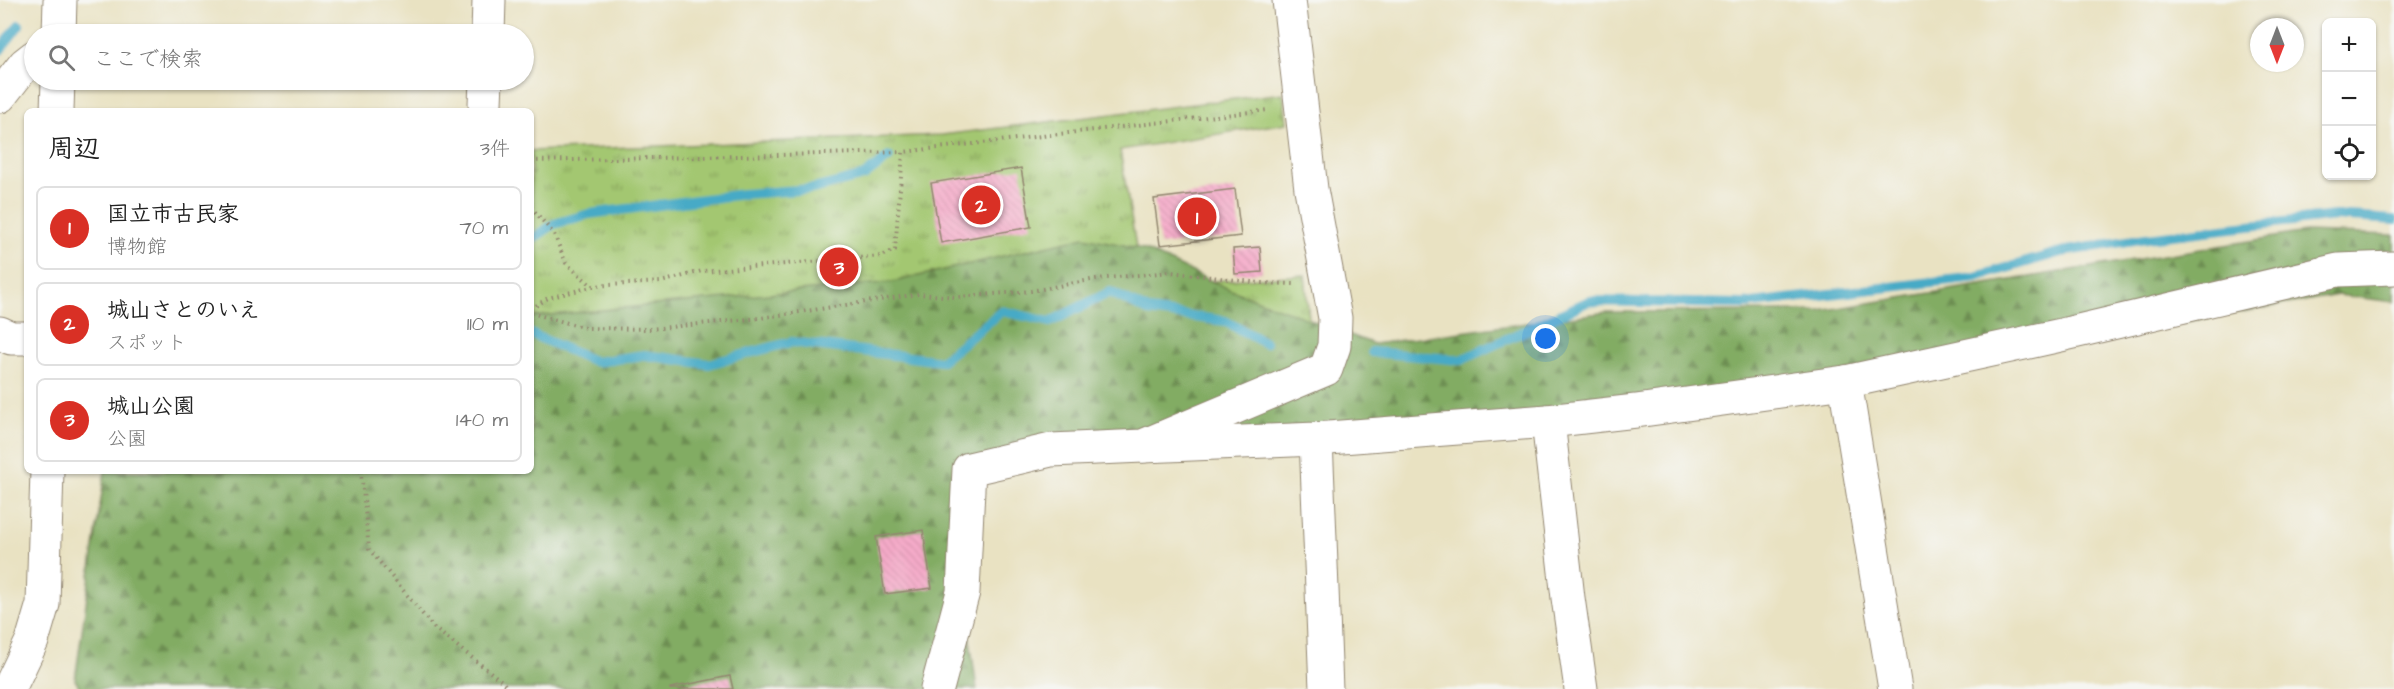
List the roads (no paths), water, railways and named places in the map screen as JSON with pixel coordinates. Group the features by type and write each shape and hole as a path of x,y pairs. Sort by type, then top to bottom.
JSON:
{"street":[{"path":"59,24 60,0"},
{"path":"488,24 489,0"},
{"path":"1143,446 1326,369 1334,346 1335,318 1311,189 1289,0"},
{"path":"0,96 24,65"},
{"path":"57,108 58,90"},
{"path":"937,689 963,591 969,469 1051,450 1316,439 1548,421 1845,382 2338,270 2394,268"},
{"path":"0,333 11,338 24,338"},
{"path":"1845,382 1895,689"},
{"path":"1548,421 1581,689"},
{"path":"1316,439 1326,689"},
{"path":"9,689 32,641 43,604 47,474"}],"waterway":[{"path":"0,50 19,25"},
{"path":"534,238 554,224 589,214 744,194 813,189 864,176 889,157"},
{"path":"1372,352 1461,360 1589,301 1744,304 1976,277 2061,252 2146,238 2335,216 2394,220"},
{"path":"534,335 596,362 644,355 709,364 791,342 941,361 1002,311 1050,322 1110,292 1148,311 1225,321 1265,343"}],"place":[{"name":"城山さとのいえ","path":"981,205"},
{"name":"国立市古民家","path":"1197,217"},
{"name":"城山公園","path":"839,267"}]}
